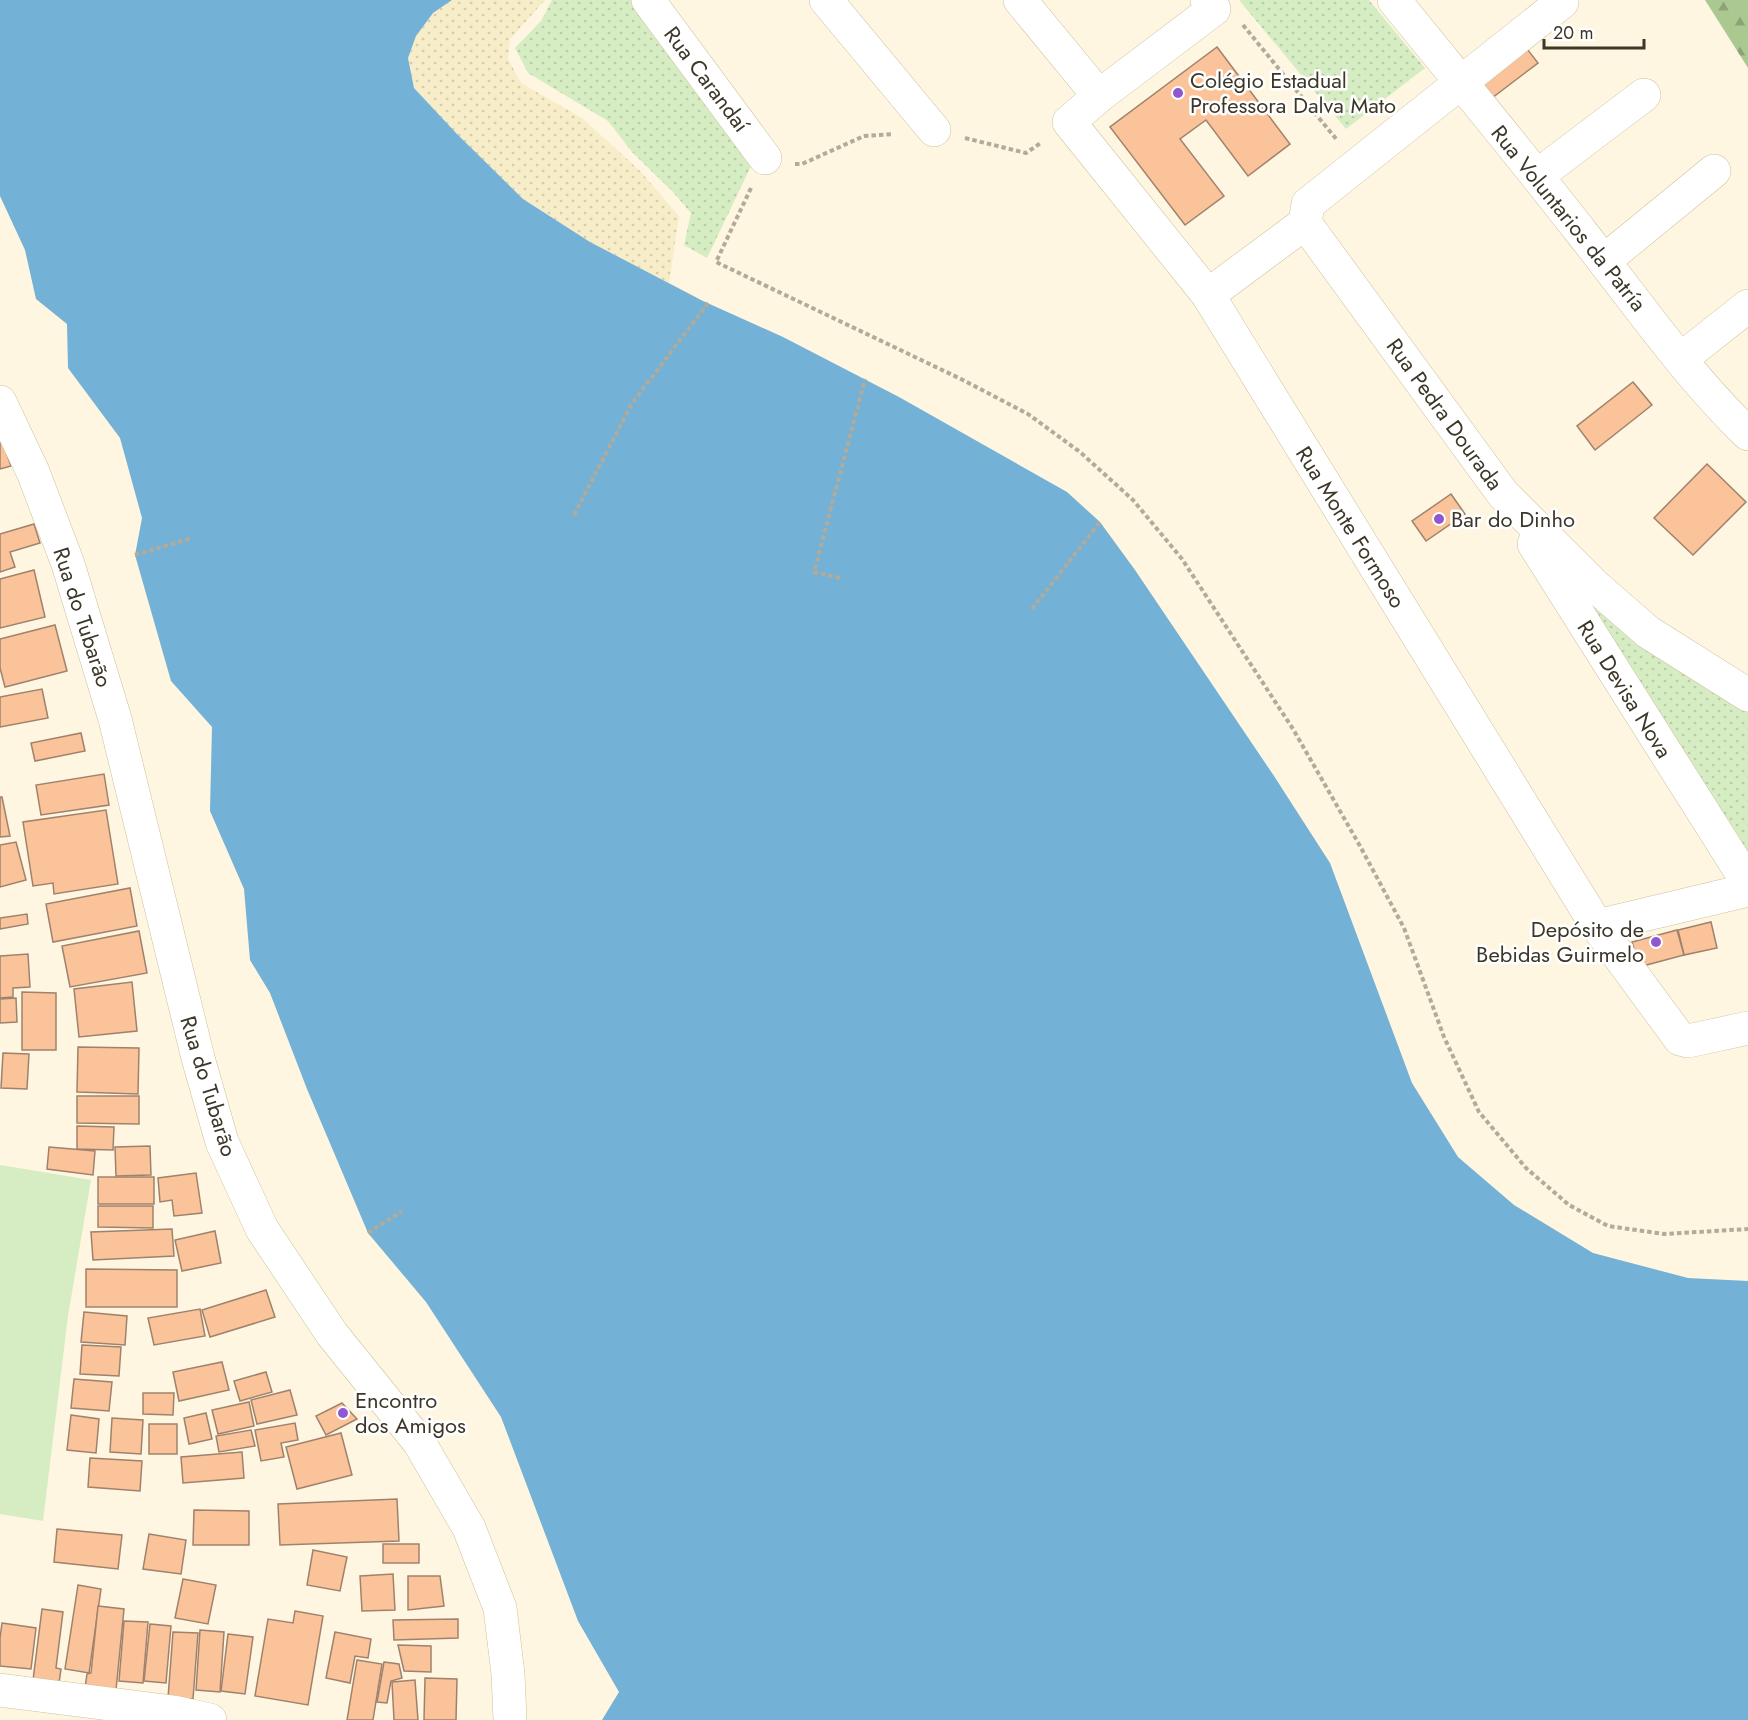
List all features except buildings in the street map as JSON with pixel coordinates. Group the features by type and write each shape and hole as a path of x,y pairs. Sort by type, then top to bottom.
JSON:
{"street":[{"name":"Rua Carandaí","path":"648,0 765,158"},
{"path":"826,0 934,130"},
{"path":"1020,0 1099,96"},
{"name":"Rua Voluntarios da Patría","path":"1394,0 1681,359 1720,406 1748,434"},
{"path":"1208,295 1305,223 1308,204 1562,2"},
{"name":"Rua Monte Formoso","path":"1210,4 1069,123 1208,295 1597,926 1680,1039 1688,1041 1748,1028"},
{"path":"1537,176 1644,95"},
{"path":"1604,261 1713,171"},
{"name":"Rua Pedra Dourada","path":"1305,223 1503,494 1594,585 1648,632 1748,695"},
{"path":"1681,359 1748,306"},
{"name":"Rua do Tubarão","path":"0,402 33,472 68,564 108,697 198,1058 222,1142 262,1229 332,1334 419,1442 469,1528 500,1608 508,1674 510,1720"},
{"name":"Rua Devisa Nova","path":"1503,494 1748,883"},
{"path":"1597,926 1748,890"},
{"path":"0,1690 173,1712 210,1720"}],"path":[{"path":"1210,4 1230,10 1357,164"},
{"path":"765,158 716,262 961,379 1028,414 1080,453 1133,500 1182,559 1293,729 1404,928 1444,1037 1479,1112 1526,1168 1569,1205 1608,1226 1664,1234 1748,1229"},
{"path":"574,515 631,405 708,303"},
{"path":"840,578 814,572 865,379"},
{"path":"1032,609 1100,522"},
{"path":"135,555 192,538"},
{"path":"368,1233 402,1211"}],"green space":[{"path":"552,0 641,0 753,162 707,258 684,245 691,213 632,152 608,121 528,73 515,48 541,21"},
{"path":"1239,0 1369,0 1425,68 1346,129"},
{"path":"1705,0 1748,0 1748,68"},
{"path":"1601,599 1748,707 1748,869 1588,611"},
{"path":"0,1165 91,1180 68,1316 43,1521 0,1514"}],"sand":[{"path":"452,0 545,0 510,39 508,59 521,83 582,118 640,171 679,216 669,283 590,242 523,199 414,88 408,58 416,36 433,13"}],"water":[{"path":"0,0 452,0 433,13 416,36 408,58 414,88 523,199 590,242 703,301 783,337 899,397 1067,492 1100,522 1274,776 1330,863 1412,1083 1458,1157 1514,1205 1593,1253 1688,1278 1748,1281 1748,1720 602,1720 619,1692 578,1621 501,1417 426,1302 368,1233 307,1089 270,993 250,960 244,889 210,811 212,727 171,681 135,555 142,518 120,438 68,368 67,324 36,299 25,250 0,196"}],"place":[{"name":"Colégio Estadual Professora Dalva Mato","path":"1178,93"},
{"name":"Bar do Dinho","path":"1439,519"},
{"name":"Depósito de Bebidas Guirmelo","path":"1656,942"},
{"name":"Encontro dos Amigos","path":"343,1413"}]}
